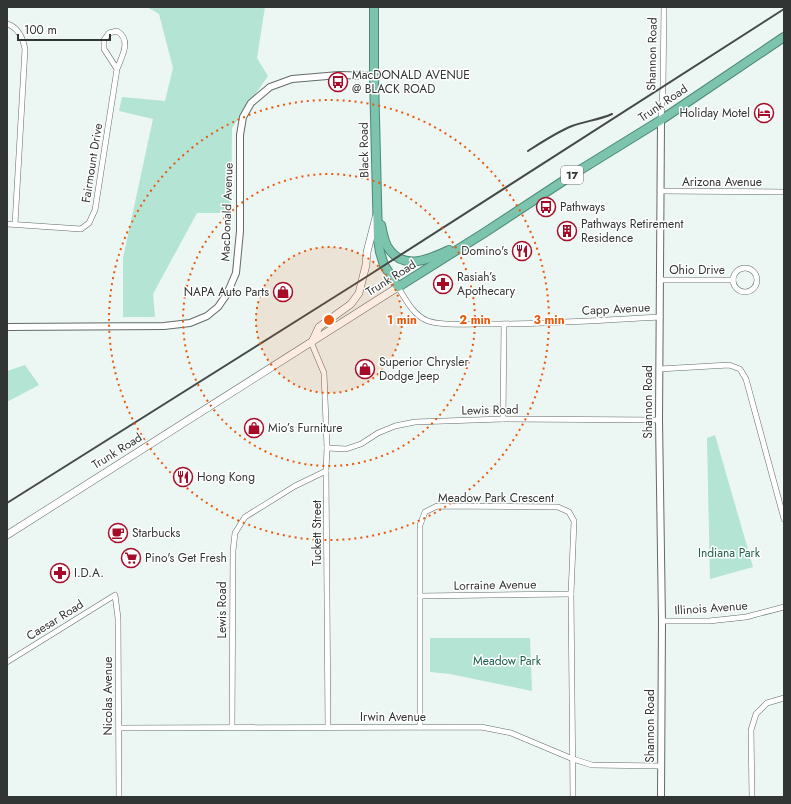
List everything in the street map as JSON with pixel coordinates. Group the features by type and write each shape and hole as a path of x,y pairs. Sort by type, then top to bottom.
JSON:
{"highway":[{"name":"Black Road","path":"374,7 378,240 384,265 398,287"},
{"name":"Trunk Road","path":"398,287 580,170 661,120 784,37"},
{"path":"378,211 389,249 397,257 406,262 432,258 484,233"}],"main road":[{"path":"311,342 319,327 351,304 359,293 366,265 367,252 378,211"},
{"name":"Trunk Road","path":"7,535 398,287"}],"street":[{"name":"Shannon Road","path":"661,797 662,621 659,369 661,120 664,7"},
{"path":"7,24 11,25 20,34 25,49 15,224"},
{"name":"Fairmount Drive","path":"7,224 81,229 89,223 95,210 117,69 126,45 125,39 117,31 110,33 104,40 103,44 104,49 117,69"},
{"name":"MacDonald Avenue","path":"7,327 164,326 190,323 207,316 218,307 227,294 236,273 240,231 240,135 242,117 251,103 270,87 292,79 339,74 374,76"},
{"name":"Arizona Avenue","path":"661,191 784,192"},
{"name":"Ohio Drive","path":"745,269 752,271 755,274 757,281 754,288 747,292 743,292 736,288 733,280 738,271 745,269"},
{"name":"Ohio Drive","path":"660,280 733,280"},
{"name":"Capp Avenue","path":"398,287 410,306 418,315 427,321 440,324 504,325 660,317"},
{"path":"503,420 504,325"},
{"name":"Tuckett Street","path":"311,342 324,373 327,448 328,727"},
{"path":"659,369 729,365 740,369 746,379 784,519"},
{"name":"Lewis Road","path":"327,448 346,449 361,444 396,426 415,422 503,420 659,420"},
{"name":"Lewis Road","path":"232,727 233,551 235,533 245,517 294,486 326,471"},
{"name":"Meadow Park Crescent","path":"420,727 420,525 425,512 437,506 558,507 569,512 574,521 571,594 573,797"},
{"name":"Lorraine Avenue","path":"420,596 571,594"},
{"name":"Caesar Road","path":"7,662 115,595"},
{"name":"Nicolas Avenue","path":"115,595 118,618 119,797"},
{"name":"Illinois Avenue","path":"662,621 709,621 746,618 784,607"},
{"path":"752,797 751,730 756,714 767,703 784,698"},
{"name":"Irwin Avenue","path":"119,728 480,727 511,733 573,759 592,765 661,766"}],"green space":[{"path":"147,7 265,7 257,58 268,76 232,128 231,213 197,213 153,294 155,317 123,317 123,258 153,119 119,111 122,97 165,101 173,68 159,14"},
{"path":"25,365 39,385 7,402 7,371"},
{"name":"Indiana Park","path":"715,435 753,567 710,579 707,438"},
{"name":"Meadow Park","path":"430,638 530,638 532,691 450,674 430,672"}],"railway":[{"path":"7,503 363,279 784,9"},
{"path":"528,151 566,128 612,114"}],"place":[{"name":"MacDONALD AVENUE @ BLACK ROAD","path":"338,82"},
{"name":"Holiday Motel","path":"764,113"},
{"name":"Pathways","path":"546,207"},
{"name":"Pathways Retirement Residence","path":"567,231"},
{"name":"Domino's","path":"522,251"},
{"name":"Rasiah’s Apothecary","path":"443,284"},
{"name":"NAPA Auto Parts","path":"283,292"},
{"name":"Superior Chrysler Dodge Jeep","path":"365,369"},
{"name":"Mio’s Furniture","path":"254,428"},
{"name":"Hong Kong","path":"183,477"},
{"name":"Starbucks","path":"118,533"},
{"name":"Pino's Get Fresh","path":"131,558"},
{"name":"I.D.A.","path":"60,573"}]}
